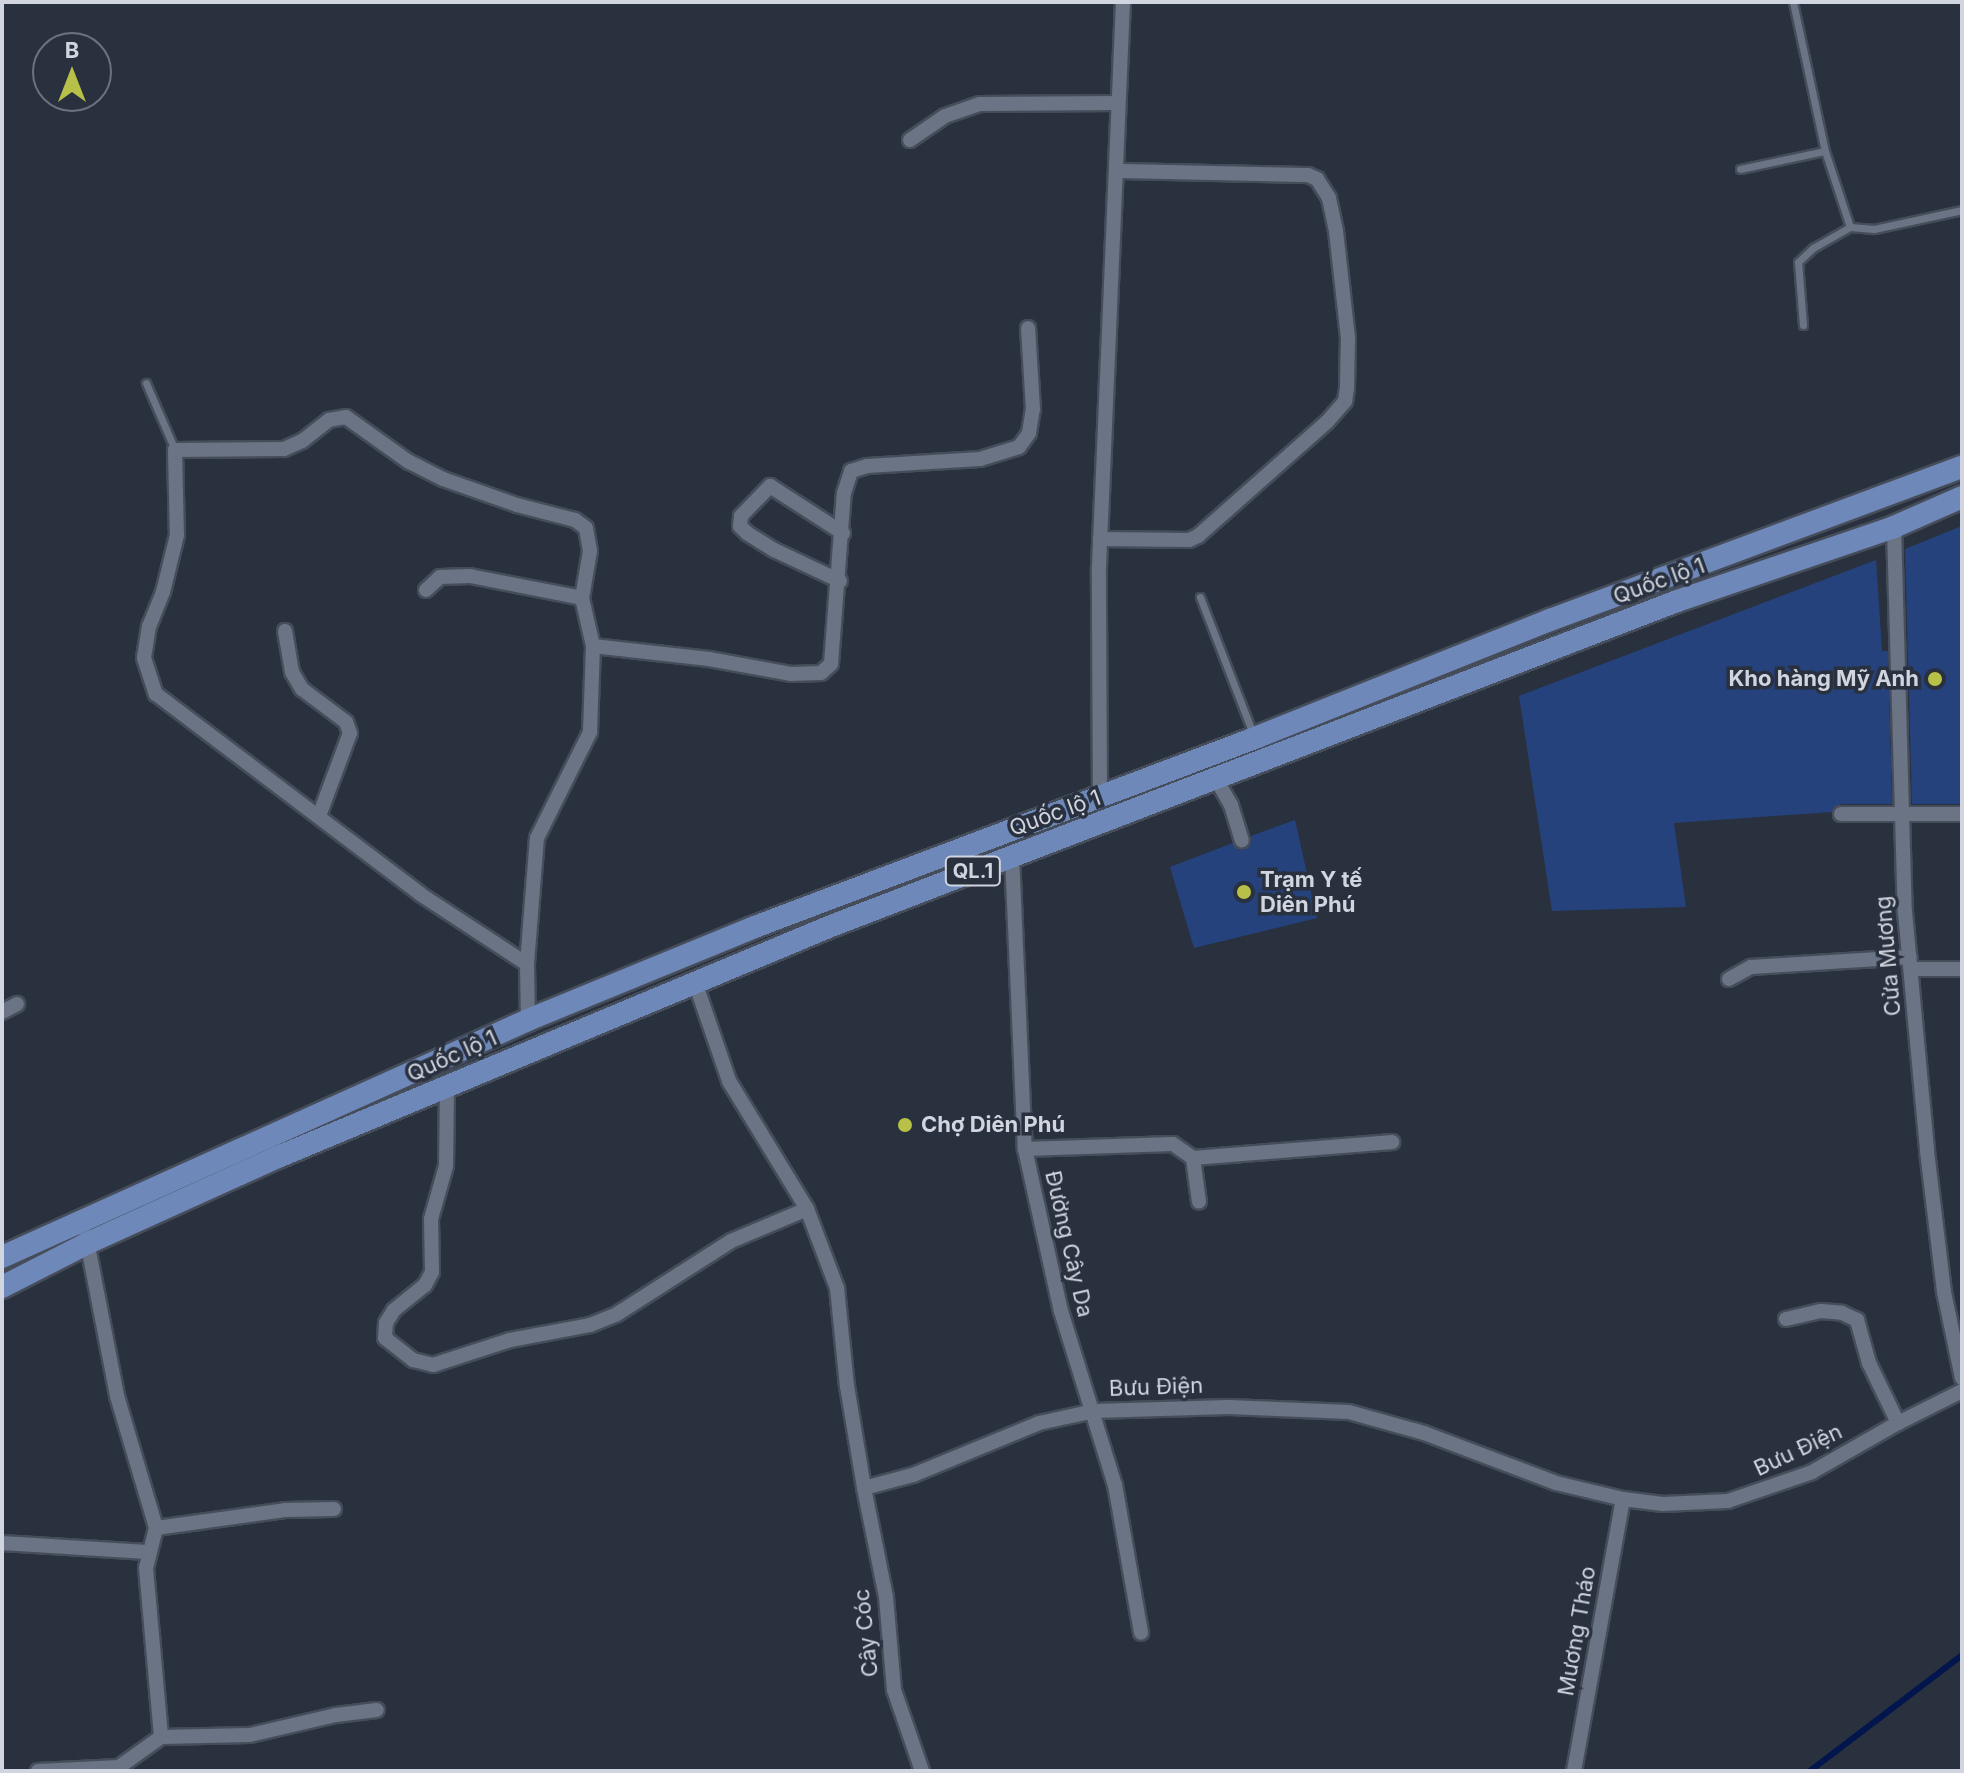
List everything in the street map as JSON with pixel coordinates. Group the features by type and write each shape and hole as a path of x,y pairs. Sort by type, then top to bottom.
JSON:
{"highway":[{"name":"Quốc lộ 1","path":"2,1257 528,1020 806,907 1255,738 1550,620 1962,467"},
{"name":"Quốc lộ 1","path":"2,1287 88,1243 695,982 1012,856 1677,601 1894,527 1962,497"}],"street":[{"path":"1100,796 1100,539 1123,2"},
{"path":"910,140 945,116 980,104 1117,103"},
{"path":"1100,539 1189,540 1198,536 1333,417 1345,401 1347,388 1348,338 1336,231 1329,198 1317,179 1308,175 1117,171"},
{"path":"593,646 709,659 810,676 821,673 831,664 840,581 844,493 851,471 867,466 980,459 1019,447 1029,433 1033,409 1028,328"},
{"path":"527,964 459,922 156,694 144,658 146,640 163,592 177,535 175,450 284,449 302,441 329,420 346,417 409,462 443,479 544,514 575,520 586,528 590,551 582,598 593,646 590,732 544,818 537,838 527,964 528,1020"},
{"path":"840,581 774,550 747,533 740,526 741,516 770,486 843,533"},
{"name":"Cửa Mương","path":"1894,527 1901,813 1911,963 1927,1151 1944,1292 1962,1378"},
{"path":"426,590 440,577 470,576 582,598"},
{"path":"285,631 292,672 302,689 346,722 350,733 319,816"},
{"path":"1216,779 1231,805 1242,840"},
{"path":"1841,814 1962,814"},
{"name":"Đường Cây Da","path":"1012,856 1025,1149 1061,1311 1115,1485 1141,1633"},
{"path":"1729,979 1751,967 1911,963 1962,969"},
{"path":"695,982 729,1081 807,1209 837,1288 847,1386 864,1488"},
{"path":"2,1012 17,1004"},
{"path":"447,1087 446,1166 431,1219 432,1272 425,1285 394,1310 386,1323 385,1338 413,1360 433,1365 510,1340 590,1325 617,1314 731,1241 807,1209"},
{"path":"1193,1158 1392,1142"},
{"path":"1025,1149 1159,1143 1182,1147 1193,1158 1199,1202"},
{"path":"81,1220 117,1396 156,1528 147,1552 161,1737"},
{"path":"1786,1319 1821,1311 1842,1313 1857,1320 1869,1363 1898,1423"},
{"name":"Bưu Điện","path":"864,1488 913,1475 1039,1423 1094,1411 1229,1407 1349,1412 1424,1433 1556,1483 1623,1499 1693,1503 1728,1501 1759,1493 1812,1472 1962,1391"},
{"name":"Cây Cóc","path":"864,1488 886,1597 894,1690 922,1771"},
{"name":"Mương Tháo","path":"1574,1771 1623,1499"},
{"path":"156,1528 285,1510 334,1509"},
{"path":"2,1543 147,1552"},
{"path":"38,1771 120,1769 161,1737 250,1735 336,1715 377,1710"}],"lane":[{"path":"1793,2 1825,151 1850,227"},
{"path":"1740,169 1825,151"},
{"path":"1803,325 1798,262 1813,248 1850,227 1874,229 1962,210"},
{"path":"146,383 175,450"},
{"path":"1200,597 1255,738"}],"building":[{"name":"Kho hàng Mỹ Anh","path":"1962,526 1962,804 1912,804 1905,549"},
{"path":"1876,560 1882,651 1888,651 1892,804 1841,804 1832,812 1674,823 1686,907 1552,911 1519,696"},
{"name":"Trạm Y tế Diên Phú","path":"1295,820 1317,918 1194,948 1170,867 1233,843 1239,850 1246,849 1251,836"}],"waterway":[{"path":"1810,1771 1962,1655"}],"place":[{"name":"Kho hàng Mỹ Anh","path":"1935,679"},
{"name":"Trạm Y tế Diên Phú","path":"1244,892"},
{"name":"Chợ Diên Phú","path":"905,1125"}]}
